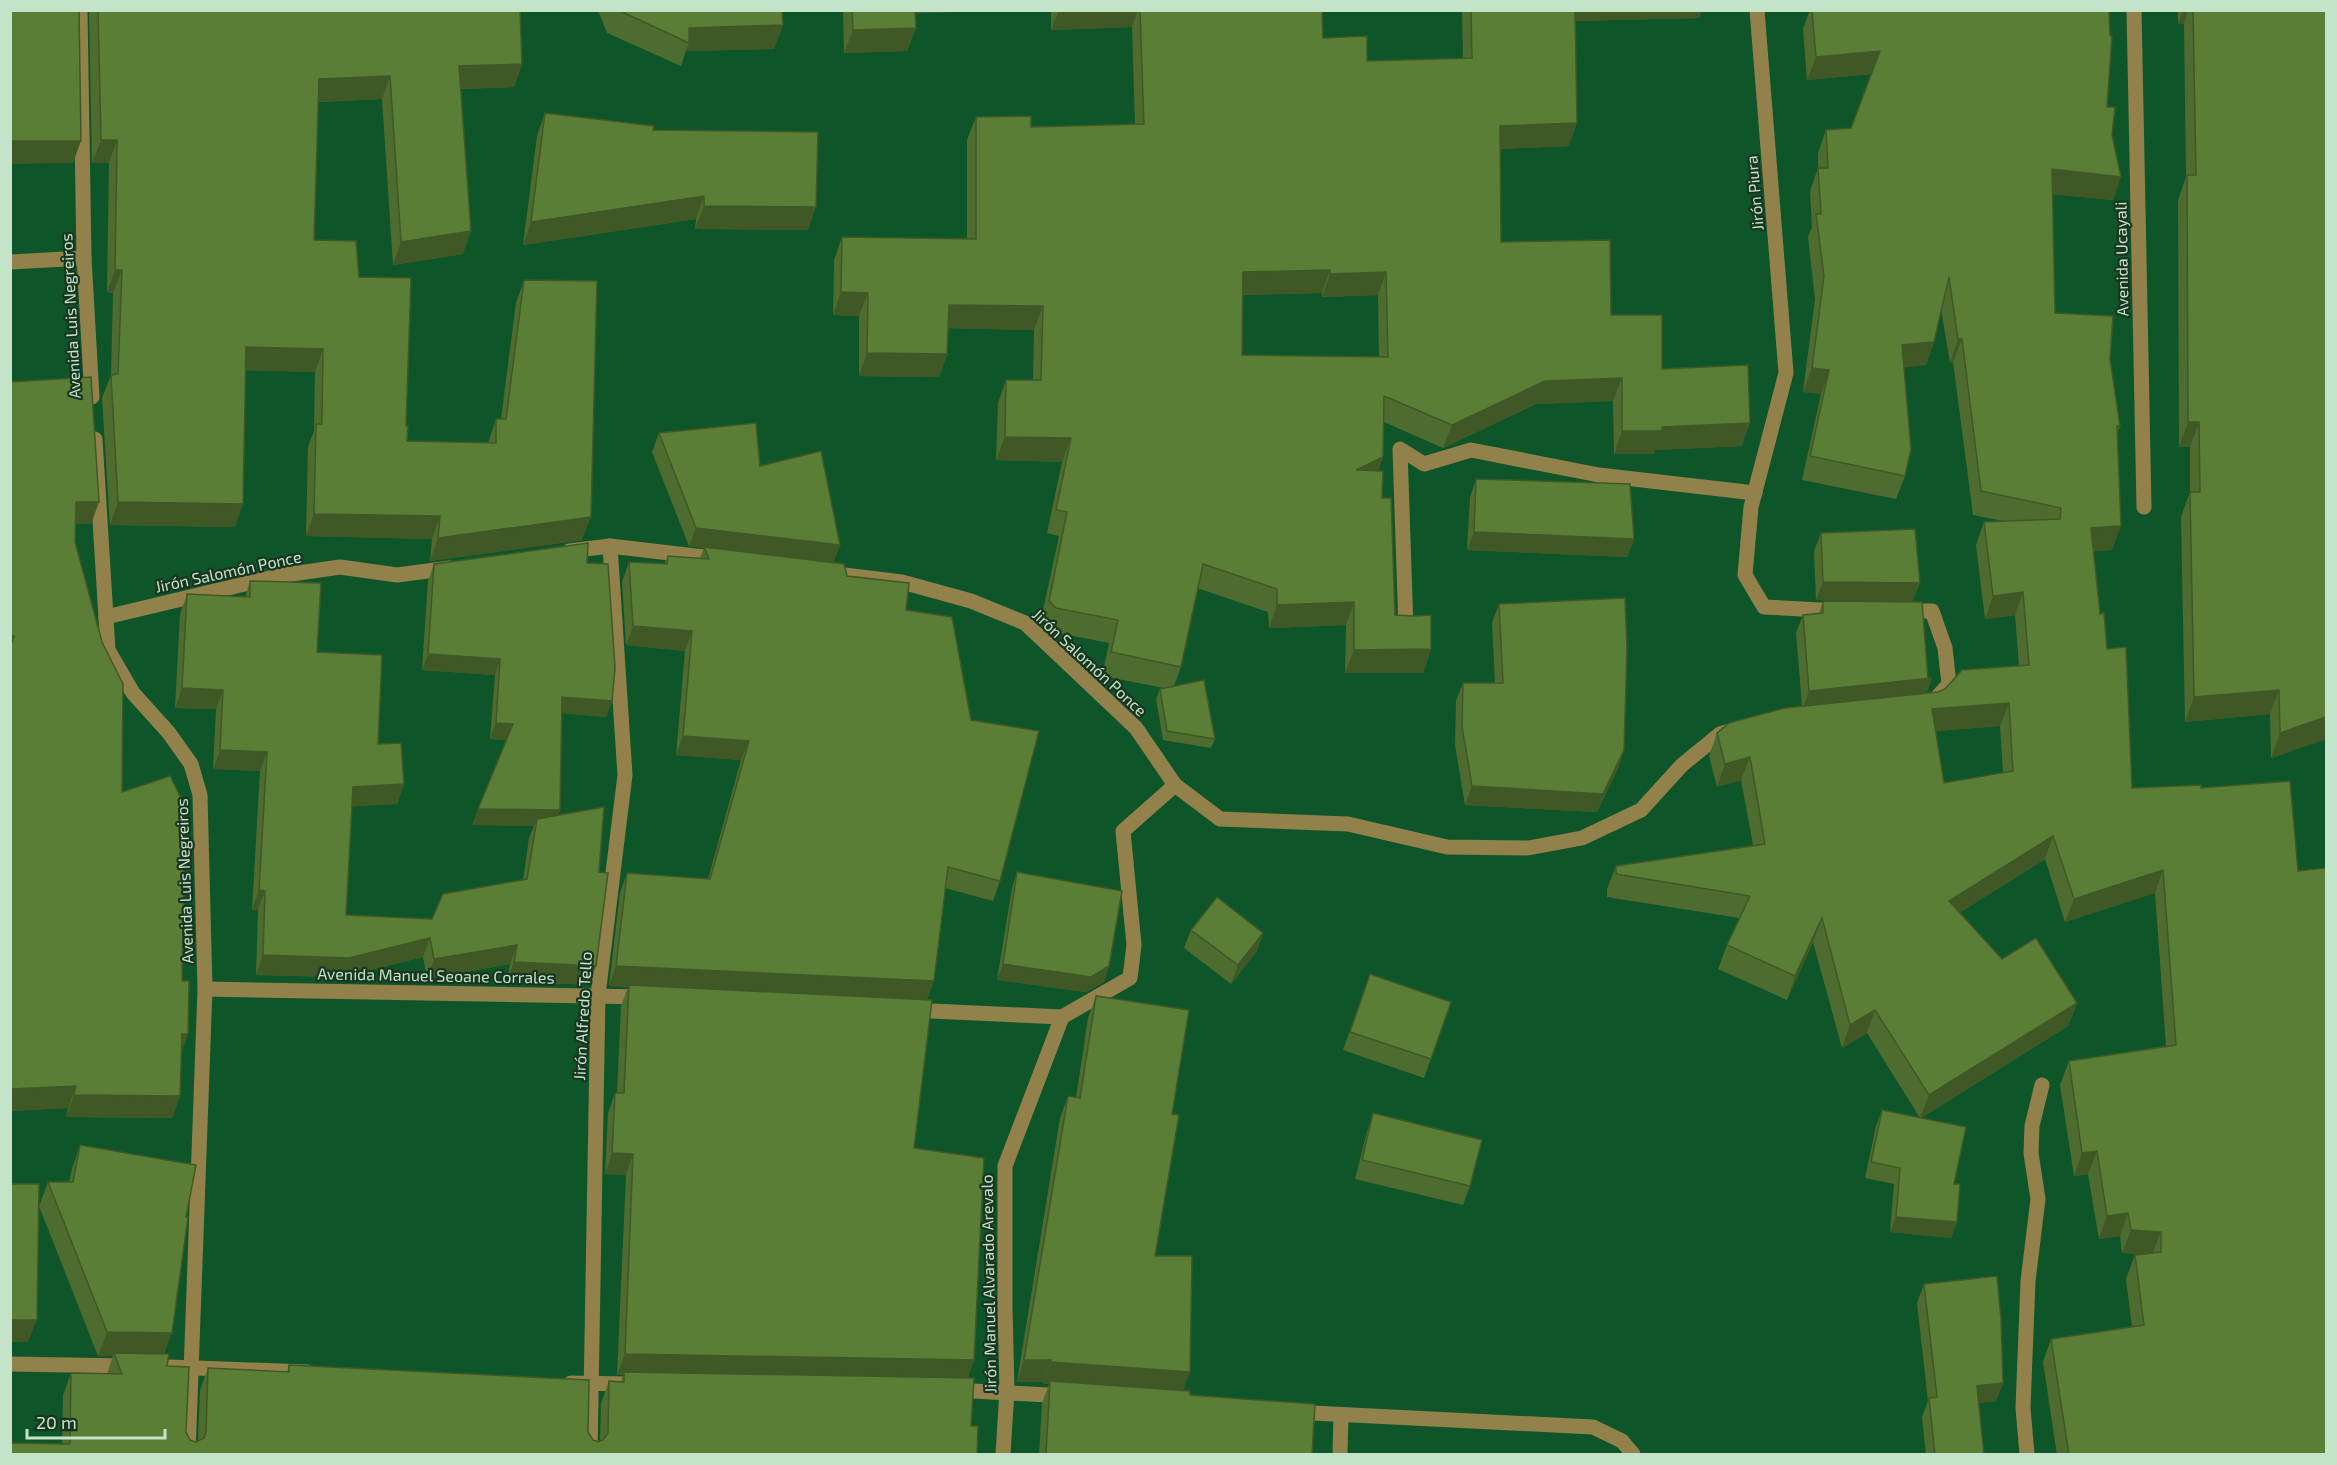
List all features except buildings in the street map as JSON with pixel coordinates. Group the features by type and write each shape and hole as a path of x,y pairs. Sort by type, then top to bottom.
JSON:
{"street":[{"name":"Avenida Luis Negreiros","path":"80,10 84,258 108,650 133,693 169,733 191,764 200,795 205,989 188,1455"},
{"name":"Jirón Piura","path":"1755,493 1786,373 1757,10"},
{"name":"Avenida Ucayali","path":"2134,10 2144,507"},
{"path":"10,262 84,258"},
{"path":"1406,630 1400,449 1424,464 1471,450 1599,475 1755,493 1751,507 1745,575 1764,607 1854,611"},
{"path":"550,554 610,546 738,562"},
{"name":"Jirón Alfredo Tello","path":"590,1455 598,995 625,775 610,546"},
{"name":"Jirón Salomón Ponce","path":"106,617 278,576 340,567 397,575 468,566"},
{"name":"Jirón Salomón Ponce","path":"809,570 902,582 971,601 1025,623 1136,728 1174,785"},
{"path":"1886,611 1932,611 1945,648 1949,684 1929,706 1918,707"},
{"path":"895,1009 1062,1017 1130,978 1134,945 1123,831 1174,785 1220,819 1348,824 1448,847 1528,848 1582,838 1641,810 1683,765 1720,734 1742,728"},
{"name":"Avenida Manuel Seoane Corrales","path":"205,989 598,995 657,998"},
{"name":"Jirón Manuel Alvarado Arevalo","path":"1003,1455 1008,1391 1005,1307 1005,1166 1062,1017"},
{"path":"2027,1455 2023,1408 2028,1281 2038,1199 2031,1153 2032,1126 2043,1085"},
{"path":"10,1364 320,1372"},
{"path":"555,1382 638,1384"},
{"path":"936,1390 1008,1391 1079,1396"},
{"path":"1281,1411 1593,1427 1622,1441 1633,1455"},
{"path":"1340,1455 1341,1415"}]}
